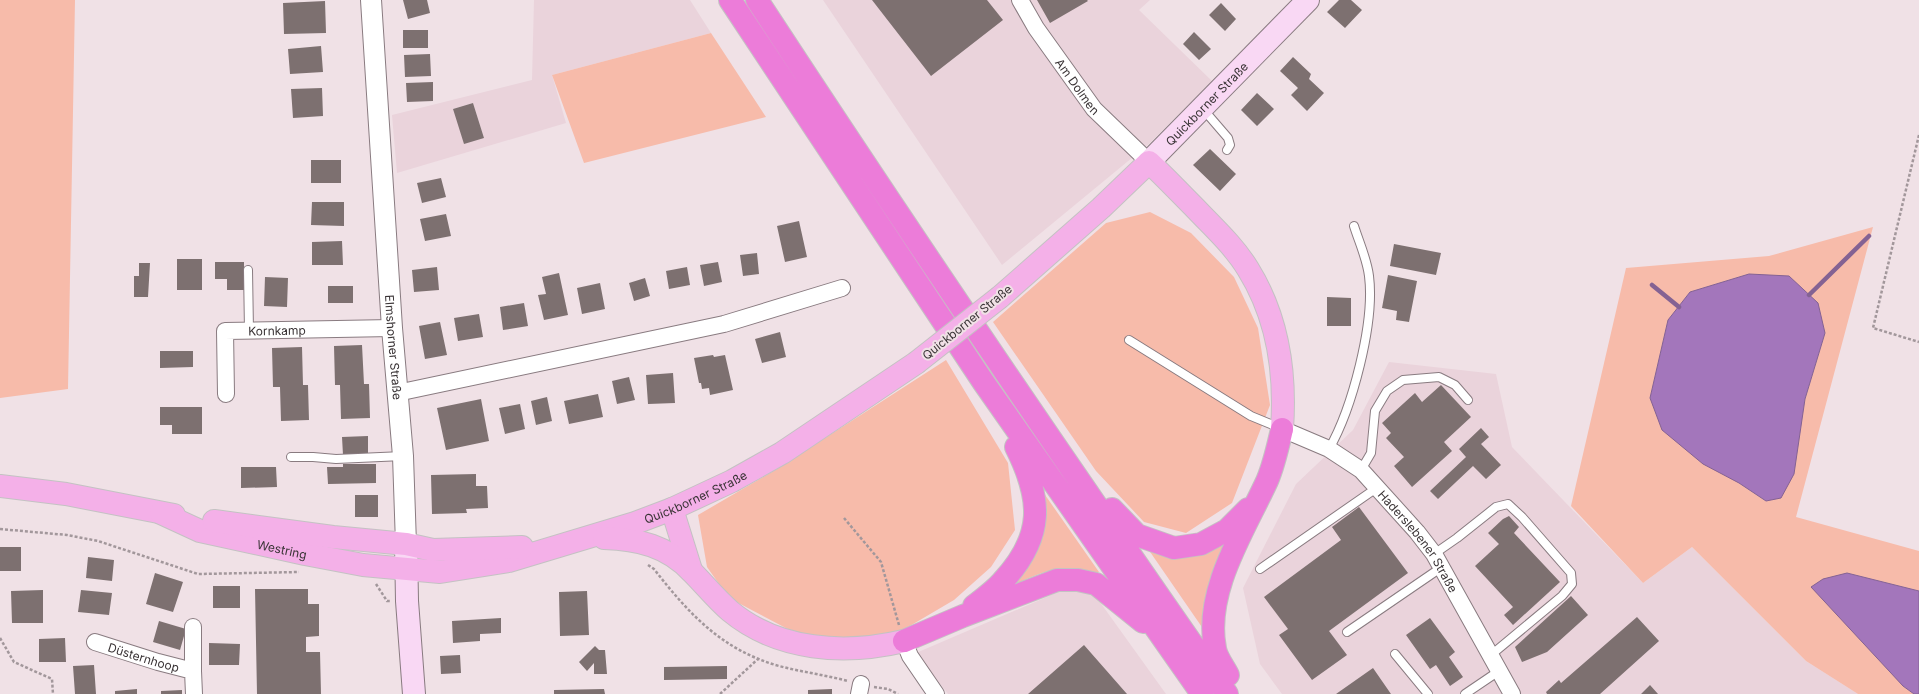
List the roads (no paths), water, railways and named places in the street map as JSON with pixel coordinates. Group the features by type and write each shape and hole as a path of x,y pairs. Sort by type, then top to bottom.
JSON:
{"highway":[{"path":"730,0 984,383 1202,694"},
{"path":"757,0 872,175 1059,453 1227,694"},
{"path":"964,616 1002,582 1023,553 1032,536 1035,517 1035,501 1028,472 984,383"},
{"path":"1238,694 1215,650 1213,631 1214,611 1222,579 1276,458 1282,429"},
{"path":"1059,453 1137,535 1174,548 1201,544 1227,530 1258,498"},
{"path":"904,641 1057,580 1078,580 1096,584 1135,616 1159,632"}],"main road":[{"name":"Quickborner Straße","path":"407,570 440,572 509,561 592,537 672,509 732,481 782,453 916,363 1000,297 1101,208 1149,162 1308,0"},
{"path":"1149,162 1230,244 1248,268 1262,296 1273,323 1280,356 1283,397 1282,429"},
{"name":"Westring","path":"0,486 105,500 161,513 333,537 406,544"},
{"path":"672,509 691,570"},
{"name":"Westring","path":"161,513 200,531 363,565 407,570"},
{"path":"651,517 669,553"},
{"path":"592,537 636,540 669,553 691,570 710,592 731,612 759,630 796,643 831,649 863,648 904,641"},
{"name":"Quickborner Straße","path":"406,544 433,550 559,546"},
{"name":"Elmshorner Straße","path":"406,544 414,694"}],"street":[{"name":"Elmshorner Straße","path":"371,0 392,328 403,456 406,544"},
{"name":"Am Dolmen","path":"1020,0 1036,28 1094,109 1149,162"},
{"path":"397,393 724,324 842,288"},
{"name":"Kornkamp","path":"226,394 225,331 392,328"},
{"name":"Haderslebener Straße","path":"1282,429 1329,449 1361,470 1418,532 1438,560 1512,694"},
{"name":"Düsternhoop","path":"193,627 194,694"},
{"path":"904,641 910,656 936,694"},
{"name":"Düsternhoop","path":"95,642 158,662 193,671"}],"lane":[{"path":"1202,109 1228,138 1230,146 1227,150"},
{"path":"1329,449 1347,412 1366,340 1370,299 1369,275 1354,226"},
{"path":"248,270 249,331"},
{"path":"1129,340 1251,416 1282,429"},
{"path":"1361,470 1371,453 1375,411 1387,391 1403,380 1439,377 1455,385 1468,400"},
{"path":"291,457 313,456 336,459 403,456"},
{"path":"1260,569 1378,487"},
{"path":"1347,632 1438,560 1457,538 1496,506 1508,504 1522,517 1571,573 1572,584 1562,596 1491,655"},
{"path":"1395,654 1428,694"},
{"path":"1465,694 1499,670"}],"waterway":[{"path":"1809,295 1869,236"},
{"path":"1652,285 1679,307"}]}
